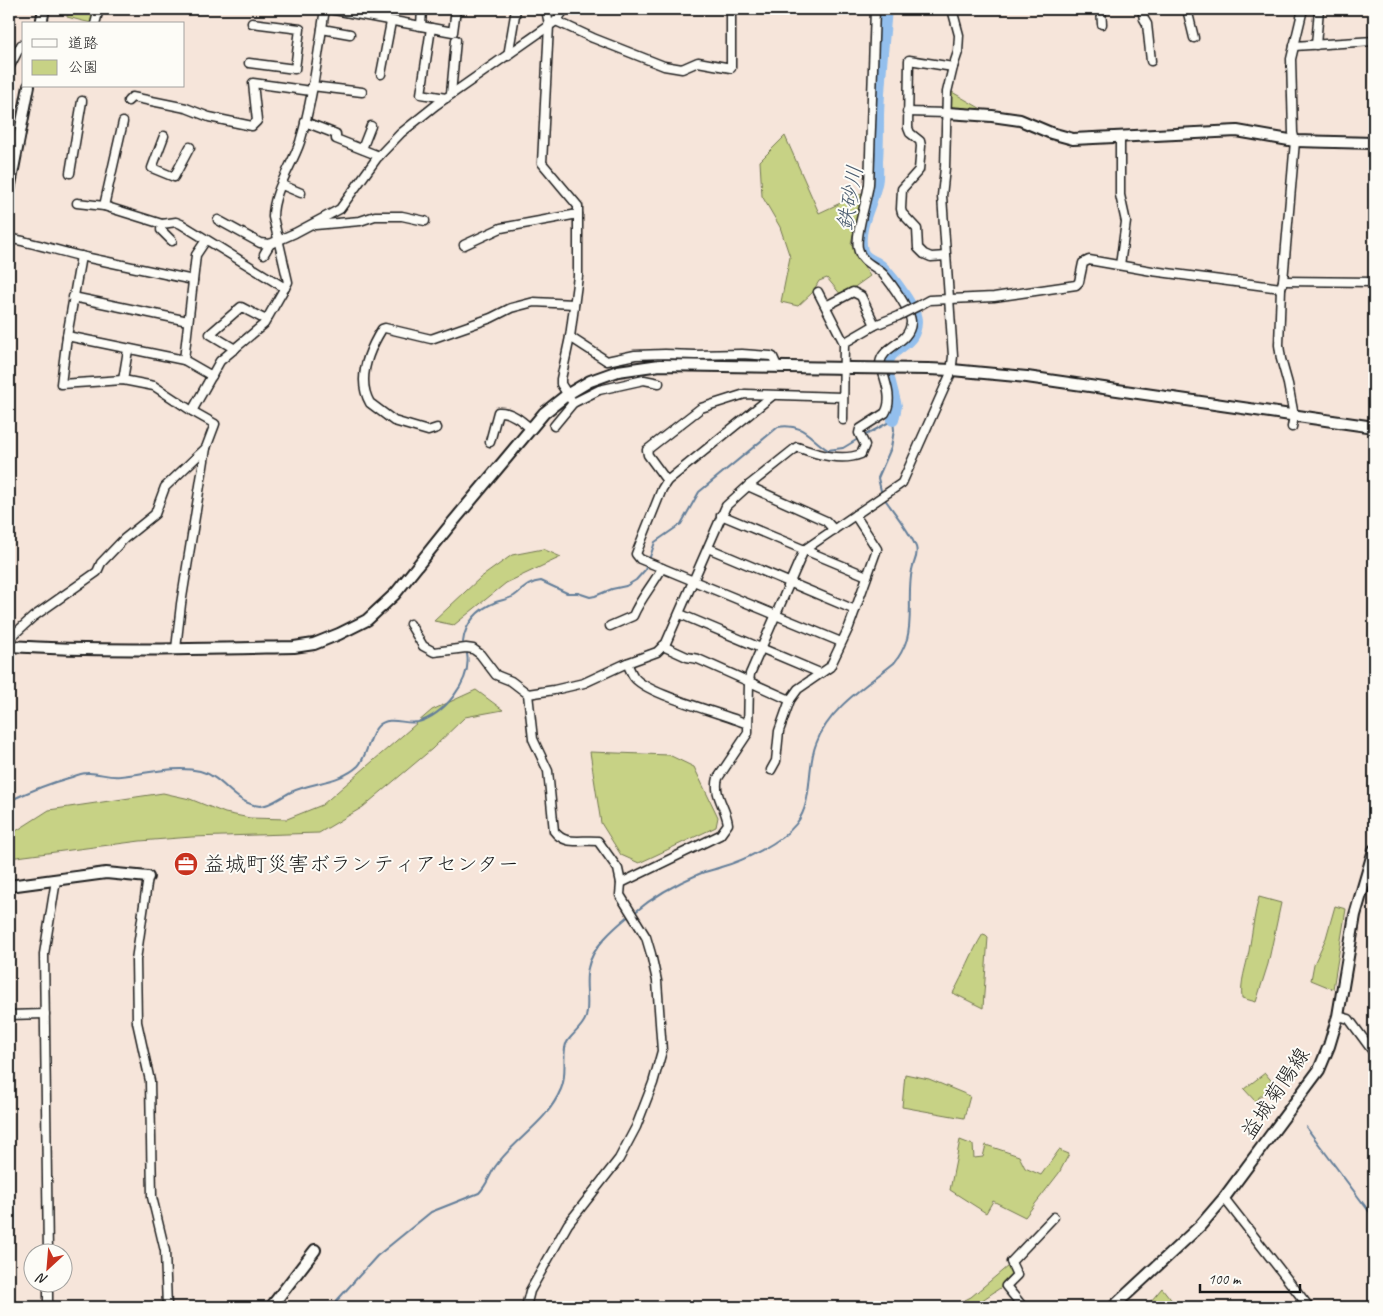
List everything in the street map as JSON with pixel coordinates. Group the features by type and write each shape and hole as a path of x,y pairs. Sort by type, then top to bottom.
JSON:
{"street":[{"path":"41,22 44,9"},
{"path":"96,22 99,9"},
{"path":"192,412 220,362 264,324 288,282 273,210 293,161 305,122 325,9"},
{"path":"329,9 361,11 391,22 453,32 456,9"},
{"path":"420,26 422,9"},
{"path":"508,56 516,9"},
{"path":"546,9 549,25 542,164 578,206 578,276 570,337 561,379 573,403"},
{"path":"264,254 270,244 278,239 295,233 340,210 379,156 401,133 448,96 556,21 565,9"},
{"path":"556,21 664,66 682,69 698,62 731,68 731,9"},
{"path":"410,624 423,646 434,652 466,648 473,649 480,654 496,675 510,681 528,694 584,683 627,663 657,652 666,643 694,582 721,515 726,506 748,486 797,448 818,454 848,457 861,454 864,448 860,429 885,413 889,402 880,360 886,351 903,340 911,324 906,308 882,274 866,263 860,256 857,244 869,185 875,9"},
{"path":"621,883 720,835 728,824 727,815 717,793 716,785 718,778 748,732 748,682 750,674 804,550 902,483 952,370 953,356 942,196 945,168 947,92 952,67 958,52 959,35 952,9"},
{"path":"1101,9 1102,24"},
{"path":"1142,9 1147,24 1151,61"},
{"path":"1187,9 1194,38"},
{"path":"1292,427 1294,416 1288,384 1280,359 1279,345 1282,285 1295,140 1293,133 1291,59 1303,9"},
{"path":"1316,45 1319,9"},
{"path":"381,74 391,22"},
{"path":"249,63 295,69 300,30 252,23"},
{"path":"431,28 421,94 448,96"},
{"path":"322,29 350,34"},
{"path":"448,96 456,40"},
{"path":"1294,46 1374,41"},
{"path":"9,68 21,45"},
{"path":"946,256 931,257 924,254 918,248 917,229 902,213 901,209 902,189 920,170 921,154 920,141 908,128 909,60 952,67"},
{"path":"128,102 132,97 186,108 209,117 252,126 256,121 253,84 362,92"},
{"path":"9,190 29,88"},
{"path":"70,173 82,101"},
{"path":"907,112 992,116 1020,120 1051,134 1073,139 1238,131 1295,140 1374,143"},
{"path":"104,206 123,122"},
{"path":"305,122 337,131 336,138 379,156"},
{"path":"362,149 371,126"},
{"path":"164,136 152,168 174,177 190,148"},
{"path":"1120,137 1120,195 1126,222 1120,266"},
{"path":"282,186 301,194"},
{"path":"78,203 104,206 162,224 176,222 181,224 285,288"},
{"path":"464,245 501,228 578,214"},
{"path":"310,225 360,221 375,216 402,216 425,221"},
{"path":"218,220 260,243 270,244"},
{"path":"162,224 161,230 172,241"},
{"path":"9,238 81,256 193,280"},
{"path":"184,360 196,255 206,240"},
{"path":"81,256 66,336 61,384 123,380 154,386 192,412 215,424 206,448 182,594 176,649"},
{"path":"844,343 875,325 930,300 994,297 1076,285 1080,282 1082,263 1087,260 1120,266 1282,285 1374,282"},
{"path":"818,292 844,343 847,368 842,397 843,420"},
{"path":"826,306 853,292 858,293 875,325"},
{"path":"73,298 188,321"},
{"path":"437,428 428,431 394,421 368,399 364,373 371,348 382,329 385,328 432,339 491,318 512,308 534,302 574,304"},
{"path":"235,349 210,334 242,306 266,320"},
{"path":"66,336 184,360 212,376"},
{"path":"570,337 607,361 635,355 742,354 771,356 777,366"},
{"path":"123,380 128,350"},
{"path":"9,646 49,649 294,647 314,644 338,634 367,620 395,594 544,413 568,394 604,375 637,368 660,366 777,366 952,370 1027,377 1374,427"},
{"path":"554,426 573,403 599,390 644,380 659,383"},
{"path":"667,481 648,455 648,448 701,408 745,394 842,397"},
{"path":"772,396 667,481 636,552 640,559 841,642"},
{"path":"490,442 498,412 518,418 531,428"},
{"path":"9,639 33,617 96,572 101,563 124,539 154,514 165,487 206,448"},
{"path":"748,486 826,521 834,530"},
{"path":"721,515 867,576"},
{"path":"771,770 776,761 779,731 790,700 798,689 830,666 855,610 877,550 855,515"},
{"path":"708,548 855,610"},
{"path":"610,626 633,616 638,605 654,584 659,567"},
{"path":"680,614 820,673"},
{"path":"663,646 790,700"},
{"path":"627,663 634,678 661,693 747,724"},
{"path":"526,1307 530,1291 568,1224 619,1159 636,1127 653,1083 662,1051 657,981 646,937 620,895 621,883 618,869 598,841 568,842 558,837 554,831 548,771 534,739 528,694"},
{"name":"益城菊陽線","path":"1114,1307 1200,1226 1224,1198 1319,1070 1338,1016 1355,915 1374,850"},
{"path":"9,886 106,873 148,877 136,960 137,1022 150,1081 152,1197 165,1251 166,1307"},
{"path":"48,1244 44,954 56,880"},
{"path":"9,1015 45,1014"},
{"path":"1338,1016 1349,1020 1374,1053"},
{"path":"1224,1198 1309,1307"},
{"path":"1023,1307 1006,1286 1017,1275 1011,1262 1054,1217"},
{"path":"271,1307 316,1250"},
{"path":"48,1294 48,1307"}],"green space":[{"path":"68,9 94,9 91,22 67,17"},
{"path":"952,92 985,111 954,110 950,106"},
{"path":"785,136 819,213 864,192 851,243 857,257 870,276 842,296 827,278 819,281 812,293 798,306 781,302 790,257 780,227 762,196 760,161"},
{"path":"543,549 561,557 506,583 454,625 434,621 480,578 512,555"},
{"path":"476,690 503,710 465,717 432,749 363,807 319,833 192,837 140,841 9,858 9,833 13,833 49,810 163,793 190,799 225,813 250,818 287,819 322,805 432,710"},
{"path":"590,752 669,755 694,767 718,817 716,827 639,863 621,855 601,823"},
{"path":"1259,897 1281,903 1268,964 1256,1002 1242,998 1242,992"},
{"path":"1335,906 1346,909 1333,989 1311,980 1314,964 1326,938"},
{"path":"983,934 988,937 983,1008 953,993"},
{"path":"1265,1073 1274,1084 1255,1101 1244,1089"},
{"path":"905,1074 929,1079 970,1096 964,1118 902,1107"},
{"path":"960,1140 973,1145 974,1158 983,1157 986,1145 1019,1156 1025,1168 1041,1175 1059,1150 1069,1154 1059,1173 1025,1217 993,1201 986,1213 950,1190"},
{"path":"1008,1266 1014,1276 1003,1286 972,1307 951,1307 971,1297"},
{"path":"1162,1288 1177,1307 1146,1307"}],"waterway":[{"name":"鉄砂川","path":"886,9 881,62 877,179 863,225 861,242 863,254 882,267 892,278 915,315 915,330 912,336 892,354 886,367 896,406 893,420"},
{"path":"862,437 893,420 894,430 891,448 878,478 882,495"},
{"path":"649,560 655,542 681,524 699,492 778,427 787,426 800,429 828,450 843,448 858,439"},
{"path":"634,913 673,886 699,874 750,856 781,838 789,831 802,815 808,795 813,754 822,731 830,719 849,699 894,663 900,655 909,631 910,587 917,550 906,529 884,498"},
{"path":"463,642 466,629 478,613 489,605 514,596 533,583 541,581 567,593 578,593 590,597 626,586 636,580 645,570 647,564"},
{"path":"9,801 83,773 117,776 160,770 190,769 208,774 243,801 260,806 268,804 299,789 351,772 364,757 375,729 383,723 387,721 413,723 437,713 454,696 460,686 465,675 467,654"},
{"path":"331,1307 377,1256 431,1212 479,1193 503,1157 548,1111 563,1084 566,1044 586,1017 587,974 590,960 604,938 630,915"},
{"path":"1306,1127 1374,1218"}],"place":[{"name":"益城町災害ボランティアセンター","path":"186,864"}]}
